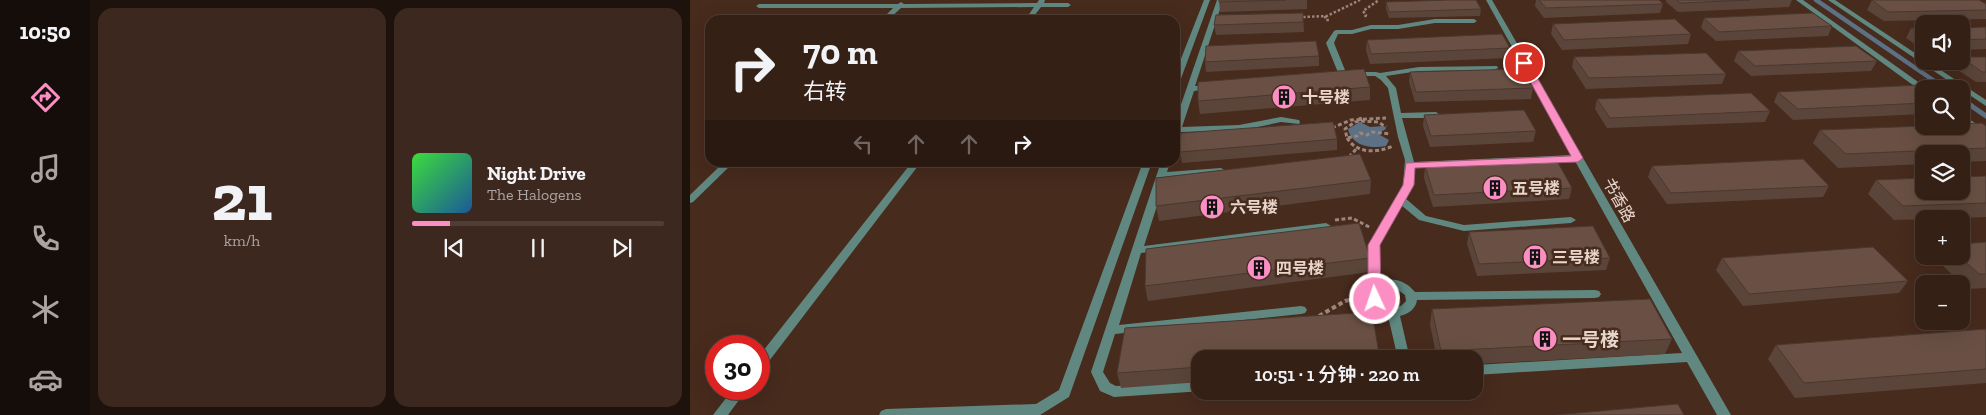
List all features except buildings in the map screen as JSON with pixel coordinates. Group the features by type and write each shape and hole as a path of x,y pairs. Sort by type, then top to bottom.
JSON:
{"street":[{"path":"1180,71 1207,0"},
{"path":"1180,120 1220,0"},
{"name":"书香路","path":"1489,0 1724,415"},
{"path":"1800,0 1915,83"},
{"path":"1831,0 1986,104"},
{"path":"1032,15 1042,2"},
{"path":"759,6 1042,2 1068,5"},
{"path":"889,15 902,3"},
{"path":"1214,19 1224,19"},
{"path":"1412,296 1409,306 1393,313 1382,308 1374,293 1374,245 1408,185 1410,165 1397,116 1392,88 1384,78 1370,73 1338,76 1330,43 1336,32 1352,32 1371,27 1398,27 1434,21 1474,21"},
{"path":"1205,47 1214,47"},
{"path":"1379,76 1388,71 1494,68"},
{"path":"1190,89 1219,86"},
{"path":"1397,116 1444,114"},
{"path":"1180,132 1241,128 1268,121 1287,119 1296,122"},
{"path":"1268,121 1265,127 1271,132"},
{"path":"1970,122 1986,134"},
{"path":"1410,165 1578,158"},
{"path":"690,200 725,167"},
{"path":"770,351 912,167"},
{"path":"886,415 1038,410 1064,393 1146,167"},
{"path":"1164,167 1098,372 1105,387 1114,392 1191,388"},
{"path":"1162,175 1230,170"},
{"path":"1400,199 1423,218 1464,228 1571,220"},
{"path":"1138,250 1326,226"},
{"path":"1374,293 1382,284 1396,283 1407,289 1412,296"},
{"path":"1412,296 1595,294"},
{"path":"1112,330 1302,310"},
{"path":"1393,313 1402,350"},
{"path":"1483,370 1690,357"},
{"path":"720,415 732,400"}],"path":[{"path":"1303,17 1325,16 1341,11 1360,0"},
{"path":"1371,27 1361,21 1364,20 1366,15 1363,11 1379,0"},
{"path":"1325,16 1326,20 1330,20"},
{"path":"1326,129 1332,128 1344,121 1397,116"},
{"path":"1389,134 1385,125 1360,119 1345,129 1347,138 1357,148 1372,152 1388,148 1402,137"},
{"path":"1347,138 1360,134 1367,136 1372,132 1402,137"},
{"path":"1347,158 1357,148"},
{"path":"1326,226 1337,218 1352,218 1369,226 1378,236"},
{"path":"1302,310 1320,316 1332,307 1355,297 1374,293"}],"water":[{"path":"1360,122 1370,127 1384,126 1386,129 1379,133 1389,140 1386,146 1362,145 1353,139 1348,129"}],"waterway":[{"path":"1816,0 1933,80"},
{"path":"1970,105 1986,116"}],"place":[{"name":"十号楼","path":"1284,97"},
{"name":"五号楼","path":"1495,188"},
{"name":"六号楼","path":"1212,207"},
{"name":"三号楼","path":"1535,257"},
{"name":"四号楼","path":"1259,268"},
{"name":"一号楼","path":"1545,339"}],"route":[{"path":"1375,299 1374,245 1408,185 1410,165 1578,158 1524,63"}]}
